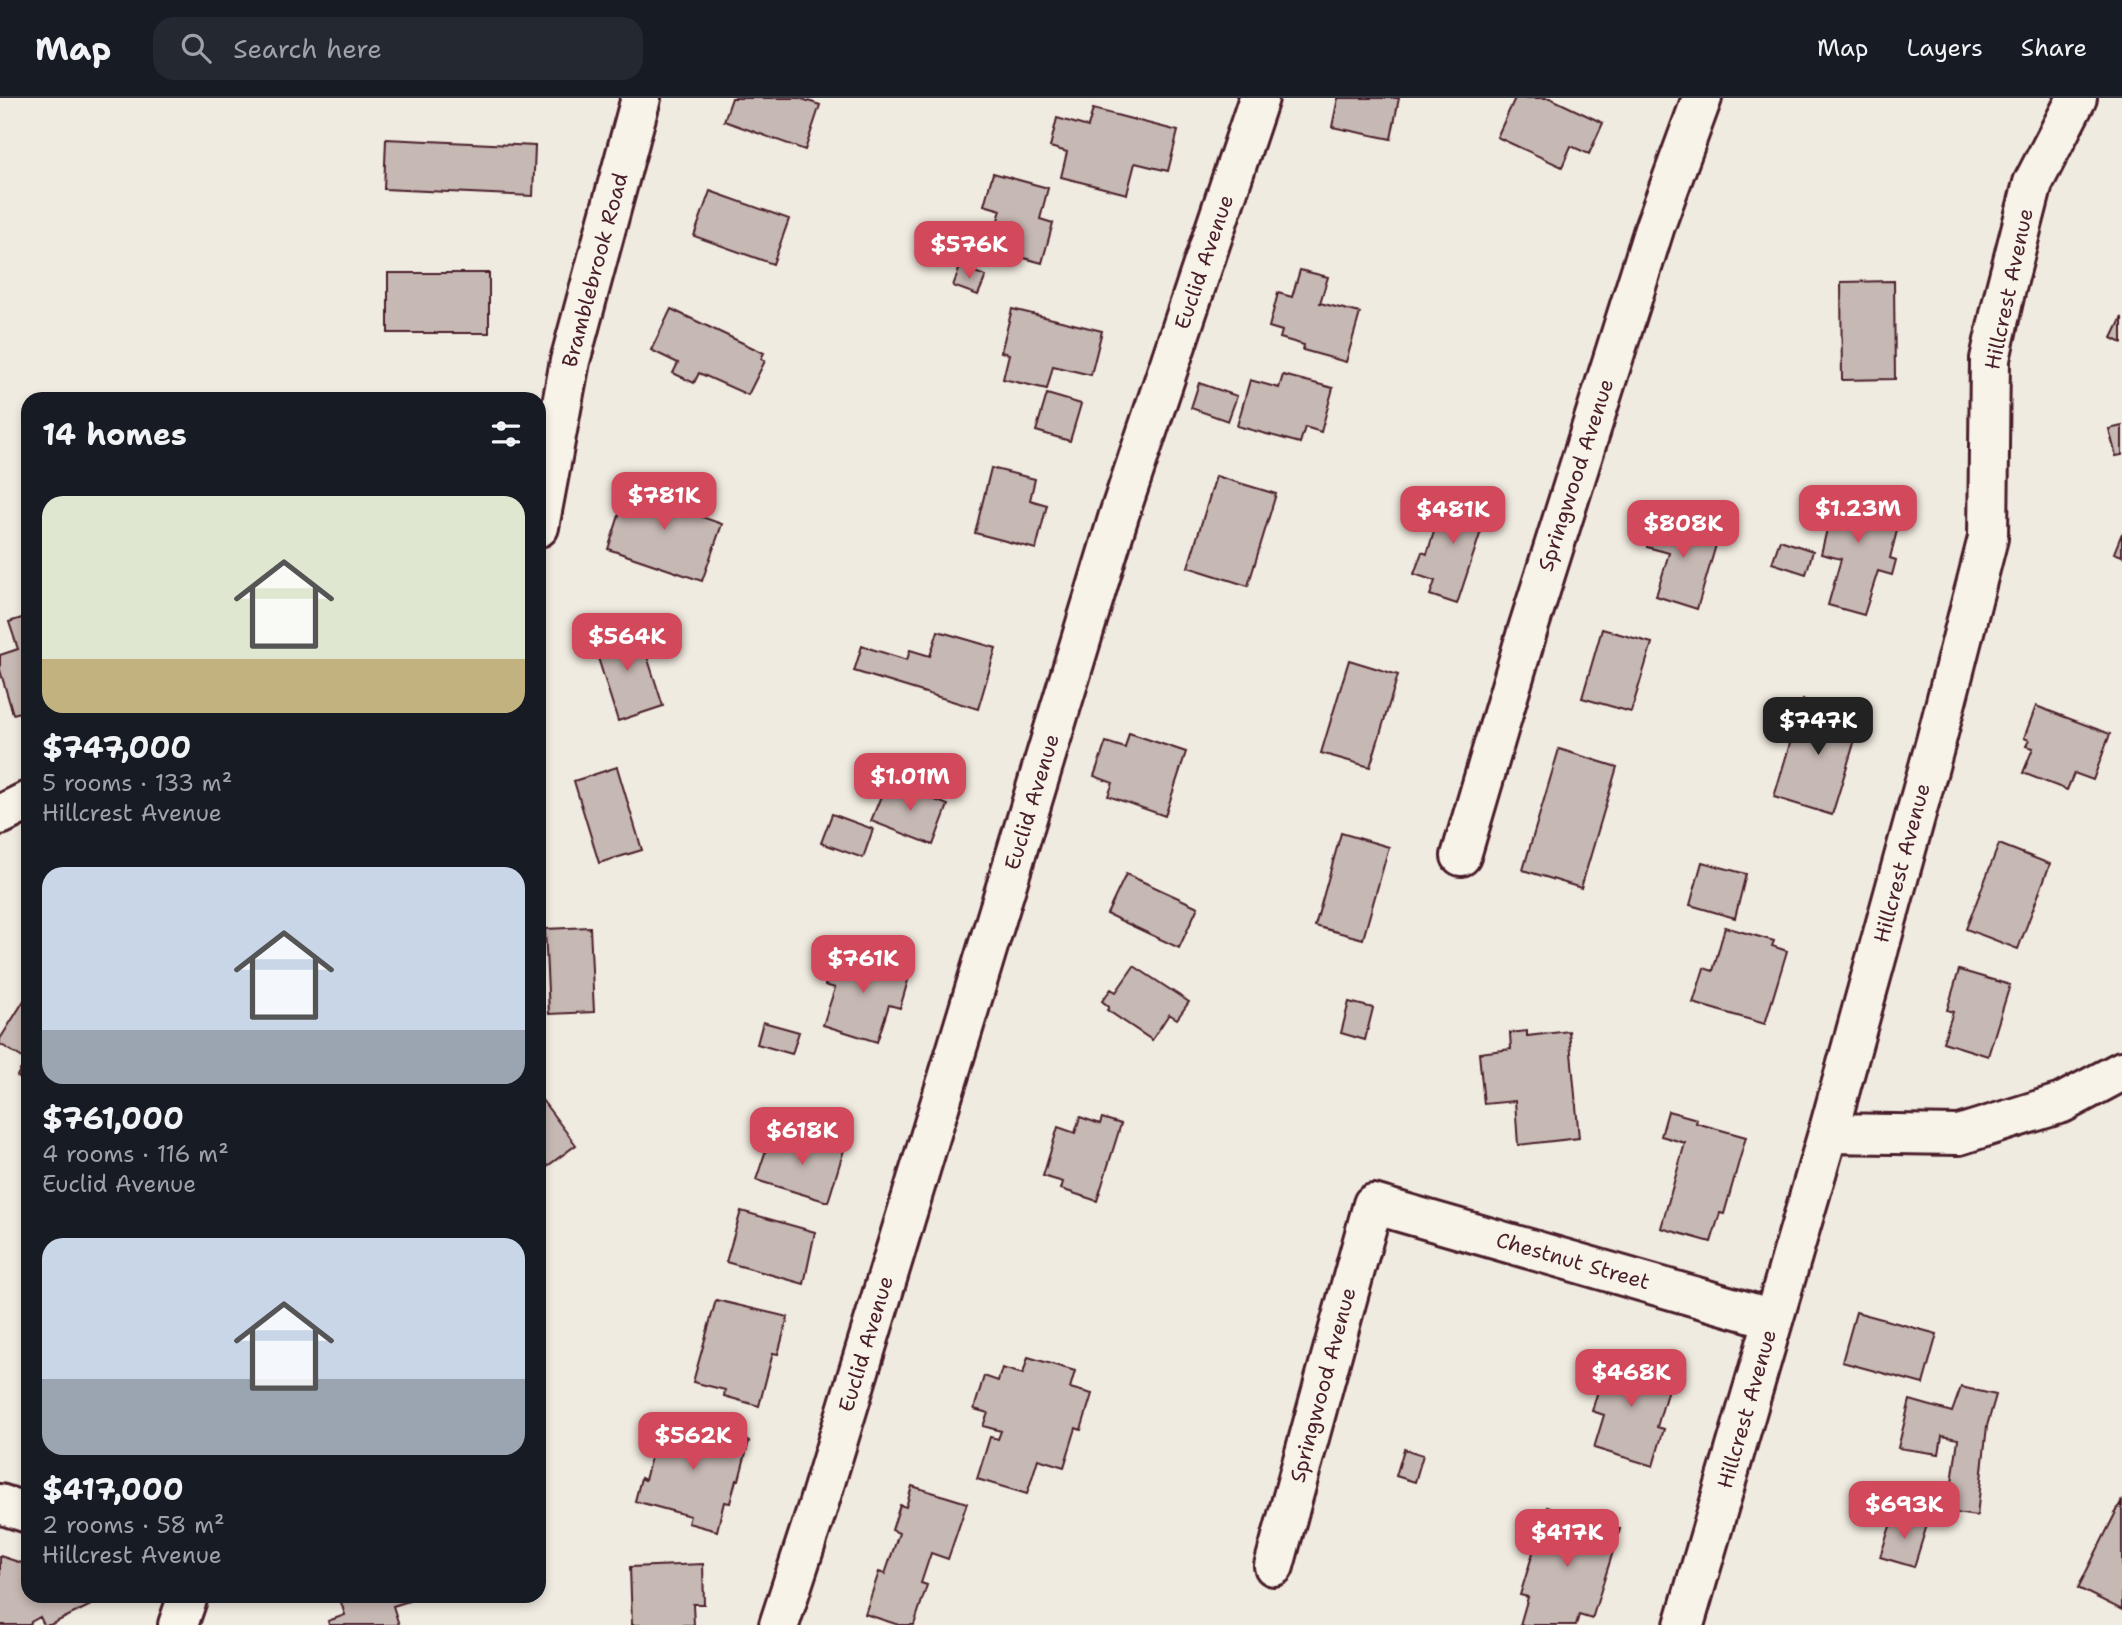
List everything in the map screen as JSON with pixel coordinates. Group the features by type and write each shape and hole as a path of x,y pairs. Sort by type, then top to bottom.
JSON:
{"street":[{"name":"Bramblebrook Road","path":"546,490 570,361 640,98"},
{"name":"Euclid Avenue","path":"779,1625 817,1509 1119,515 1259,98"},
{"name":"Springwood Avenue","path":"1461,856 1527,632 1662,204 1702,98"},
{"name":"Hillcrest Avenue","path":"1684,1625 1828,1133 1933,754 1988,538 1990,359 2033,183 2077,98"},
{"path":"0,815 21,804"},
{"path":"1828,1133 1959,1135 2062,1103 2122,1071"},
{"name":"Springwood Avenue","path":"1274,1566 1373,1204"},
{"name":"Chestnut Street","path":"1373,1204 1773,1319"},
{"path":"0,1504 21,1511"},
{"path":"178,1625 186,1603"}],"building":[{"path":"732,98 799,98 820,105 805,150 724,121"},
{"path":"1338,98 1399,98 1391,139 1332,127"},
{"path":"1515,98 1550,98 1603,123 1589,154 1571,146 1562,167 1497,137"},
{"path":"1093,109 1178,131 1168,171 1135,163 1127,194 1061,177 1067,152 1050,147 1057,118 1088,127"},
{"path":"386,139 535,146 533,196 384,189"},
{"path":"993,173 1048,188 1040,219 1053,223 1042,263 1002,252 1007,233 995,230 1001,210 984,205"},
{"path":"710,191 789,219 773,264 694,236"},
{"path":"960,267 986,276 978,295 953,286"},
{"path":"1300,270 1328,277 1320,303 1360,313 1346,362 1303,350 1304,345 1280,338 1282,331 1269,327 1278,293 1292,297"},
{"path":"388,273 489,273 489,333 388,333"},
{"path":"1894,281 1895,379 1842,380 1841,282"},
{"path":"671,309 764,353 761,359 765,361 748,395 699,373 694,383 673,373 678,363 651,350"},
{"path":"1012,309 1102,331 1091,375 1053,366 1047,389 1003,379 1009,354 1001,352"},
{"path":"2122,317 2122,343 2112,338"},
{"path":"1283,375 1333,388 1321,432 1305,427 1300,443 1237,426 1250,380 1279,388"},
{"path":"1199,383 1237,396 1228,421 1191,408"},
{"path":"1047,394 1081,404 1070,441 1036,431"},
{"path":"2122,426 2122,455 2116,456 2109,429"},
{"path":"991,468 1035,479 1030,500 1047,505 1036,549 975,533"},
{"path":"1216,476 1276,494 1248,586 1188,567"},
{"path":"631,479 675,494 671,506 722,524 702,581 608,549"},
{"path":"1827,488 1903,507 1890,558 1896,560 1892,575 1878,571 1864,615 1828,605 1841,559 1821,554 1827,529 1817,527"},
{"path":"1452,490 1486,502 1482,515 1486,516 1457,604 1430,595 1435,581 1414,574 1422,552 1427,554 1443,503 1447,505"},
{"path":"1656,515 1719,535 1697,609 1656,596 1669,553 1647,547"},
{"path":"2122,533 2122,556 2114,553"},
{"path":"1780,540 1813,551 1806,574 1772,563"},
{"path":"21,618 21,712 13,714 0,670 0,655 18,649 9,622"},
{"path":"637,625 663,706 618,721 592,639"},
{"path":"1602,629 1652,643 1631,712 1582,698"},
{"path":"938,631 996,648 978,709 854,671 862,646 907,660 910,650 930,656"},
{"path":"1349,660 1398,675 1370,767 1321,753"},
{"path":"1803,700 1862,717 1832,815 1774,797"},
{"path":"2036,706 2110,734 2093,780 2074,773 2067,790 2023,773 2033,748 2026,746 2029,740 2024,738"},
{"path":"1129,733 1186,752 1165,816 1108,796 1113,783 1094,776 1106,742 1125,748"},
{"path":"1559,749 1617,767 1581,888 1523,870"},
{"path":"617,767 642,850 599,863 574,781"},
{"path":"887,781 948,805 933,845 871,821"},
{"path":"832,814 873,829 863,858 821,843"},
{"path":"1341,833 1389,847 1363,939 1315,926"},
{"path":"1999,844 2050,864 2018,949 1966,929"},
{"path":"1702,862 1746,874 1735,918 1690,905"},
{"path":"1126,874 1198,907 1179,948 1107,914"},
{"path":"590,927 594,1012 549,1014 546,929"},
{"path":"1725,927 1774,941 1772,946 1787,951 1765,1024 1693,1003 1704,968 1713,971"},
{"path":"847,952 900,968 898,975 909,977 900,1008 889,1005 877,1042 823,1025 835,988 825,985 833,957 844,960"},
{"path":"1134,966 1189,1002 1177,1019 1169,1014 1152,1040 1107,1010 1109,1007 1102,1001 1111,989 1116,992"},
{"path":"1959,970 2010,985 1988,1056 1943,1042 1953,1012 1947,1010"},
{"path":"1349,1002 1373,1008 1365,1040 1341,1033"},
{"path":"21,1005 21,1057 0,1044 0,1039"},
{"path":"763,1022 799,1032 792,1054 757,1044"},
{"path":"1527,1031 1527,1036 1569,1031 1579,1138 1518,1145 1515,1101 1484,1104 1479,1053 1511,1049 1510,1033"},
{"path":"546,1105 576,1145 546,1167"},
{"path":"1668,1111 1697,1119 1696,1123 1746,1137 1724,1214 1720,1213 1711,1242 1661,1228 1685,1143 1661,1136"},
{"path":"1080,1117 1100,1124 1102,1118 1121,1124 1097,1201 1061,1189 1063,1182 1043,1176 1058,1127 1075,1133"},
{"path":"784,1132 844,1150 828,1202 756,1180 767,1147 778,1150"},
{"path":"741,1211 815,1232 804,1284 726,1262"},
{"path":"716,1300 788,1317 778,1354 773,1353 759,1406 724,1396 725,1390 693,1382"},
{"path":"1856,1312 1937,1334 1923,1384 1842,1362"},
{"path":"1609,1353 1673,1372 1657,1427 1664,1429 1653,1466 1594,1448 1604,1415 1592,1411"},
{"path":"1028,1357 1075,1371 1070,1388 1092,1394 1081,1430 1076,1428 1064,1467 1038,1459 1027,1494 977,1479 990,1437 998,1439 1001,1431 983,1426 988,1413 974,1409 984,1376 998,1381 1002,1368 1023,1374"},
{"path":"1961,1387 1996,1395 1987,1426 1977,1516 1948,1512 1958,1439 1942,1436 1939,1454 1898,1448 1910,1400 1952,1412"},
{"path":"661,1418 749,1441 739,1480 736,1480 730,1503 724,1502 717,1531 688,1523 690,1516 635,1501 641,1478 645,1480"},
{"path":"1404,1449 1423,1455 1415,1482 1396,1476"},
{"path":"912,1486 967,1503 948,1559 931,1553 921,1583 927,1585 914,1625 899,1625 865,1614 879,1572 885,1574 899,1533 892,1530 900,1505 906,1507"},
{"path":"2122,1500 2122,1610 2078,1588"},
{"path":"1547,1507 1620,1529 1592,1619 1579,1615 1576,1625 1520,1625 1528,1597 1520,1595"},
{"path":"1894,1514 1927,1525 1914,1567 1880,1557"},
{"path":"0,1556 21,1563 21,1603 95,1603 50,1625 44,1625 40,1617 30,1625 0,1625"},
{"path":"703,1564 704,1604 693,1604 694,1625 632,1625 630,1567"},
{"path":"341,1603 403,1603 393,1606 399,1625 329,1625 328,1621 345,1615"}]}
